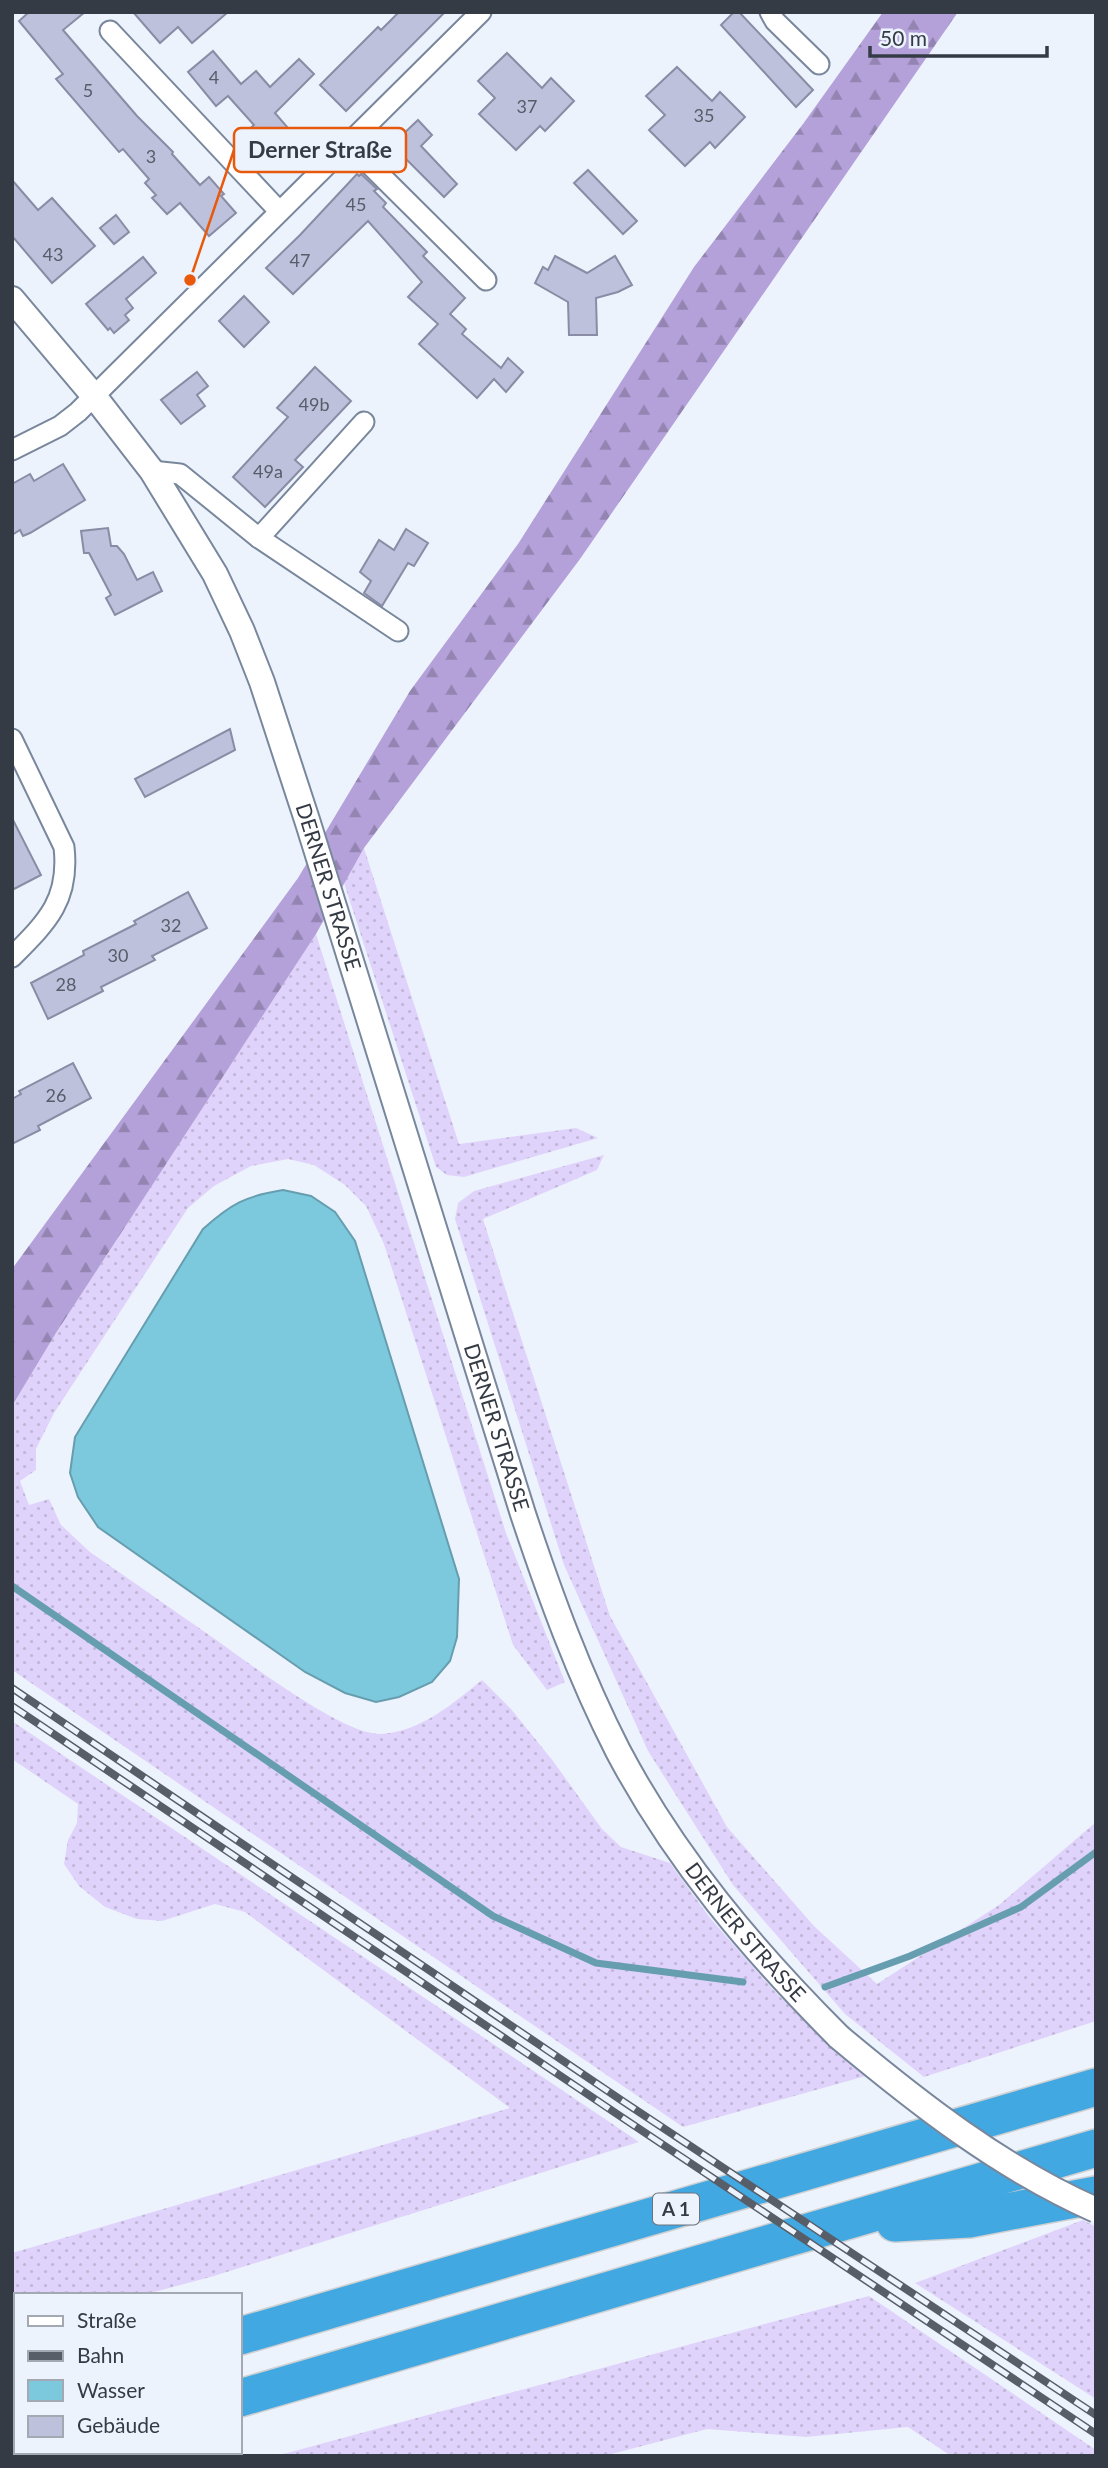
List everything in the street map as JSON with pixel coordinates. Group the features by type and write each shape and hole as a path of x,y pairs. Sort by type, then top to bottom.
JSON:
{"highway":[{"name":"A 1","path":"242,2335 1096,2087"},
{"path":"242,2397 1096,2148"},
{"path":"834,2226 969,2219 1096,2194"}],"street":[{"path":"770,12 775,21 818,64"},
{"path":"12,450 60,426 94,396 473,15"},
{"path":"110,31 279,211"},
{"path":"348,143 486,280"},
{"name":"DERNER STRASSE","path":"12,299 94,396 152,471 197,542 242,631 262,682 308,823 523,1514 552,1599 584,1678 619,1752 685,1860 726,1914 781,1979 839,2037 906,2094 979,2145 1069,2198 1096,2210"},
{"path":"259,538 363,422"},
{"path":"152,471 180,474 259,538 398,631"},
{"path":"12,739 64,847 66,866 64,886 57,905 46,923 12,957"}],"shaded area":[{"path":"364,848 459,1144 576,1128 598,1138 464,1177 447,1175 436,1167 344,883"},
{"path":"316,934 506,1533 565,1682 547,1690 513,1645 384,1244 366,1206 345,1185 314,1165 288,1159 251,1166 214,1186 188,1208 54,1413 36,1449 36,1470 20,1481 29,1505 49,1499 61,1525 90,1552 295,1695 344,1723 364,1731 381,1734 395,1732 423,1722 448,1707 482,1680 511,1709 553,1761 602,1829 621,1847 670,1863 710,1918 778,1995 866,2076 683,2127 12,1670 12,1406 56,1333"},
{"path":"604,1155 597,1170 483,1219 610,1616 727,1827 814,1926 877,1984 999,1905 1096,1822 1096,2021 924,2077 845,2014 733,1885 648,1751 564,1565 455,1219 458,1203 474,1191"},
{"path":"12,1721 639,2142 214,2276 150,2293 14,2293 12,2330 12,2253 510,2108 245,1912 215,1904 162,1921 137,1919 105,1907 79,1886 64,1864 68,1840 77,1823 78,1804 12,1759"},
{"path":"1083,2220 1096,2227 1096,2399 915,2283"},
{"path":"869,2296 1096,2450 1096,2456 951,2456 908,2427 806,2437 707,2429 604,2456 276,2456"}],"green space":[{"path":"883,12 958,12 580,559 364,848 316,934 56,1333 12,1406 12,1269 298,878 410,691 518,544 694,267 803,124"}],"water":[{"path":"283,1190 311,1196 335,1212 355,1241 459,1579 457,1637 450,1661 432,1682 399,1697 376,1702 345,1693 305,1672 98,1527 78,1497 70,1473 75,1437 203,1229 239,1202"}],"building":[{"path":"29,12 85,12 63,30 200,185 209,177 236,213 209,236 180,203 167,214 152,198 156,195 145,183 149,179 123,149 119,152 56,79 63,74 19,21"},
{"path":"133,12 228,12 192,43 178,27 160,43"},
{"path":"399,12 445,12 346,111 320,85 378,27 381,30"},
{"path":"734,12 739,12 813,90 796,107 721,25"},
{"path":"213,51 241,84 256,71 270,87 299,59 314,74 275,113 301,143 275,164 247,131 254,125 228,96 216,106 188,72"},
{"path":"507,53 542,88 551,78 574,101 545,131 540,126 516,150 479,114 495,98 478,81"},
{"path":"677,67 712,101 720,92 745,117 715,148 710,142 685,166 649,130 665,115 646,96"},
{"path":"418,120 432,135 421,146 457,184 444,197 406,159 394,171 379,157"},
{"path":"588,170 637,221 623,234 574,183"},
{"path":"357,174 361,174 377,189 374,191 386,203 383,207 427,252 423,256 465,298 450,314 466,329 462,334 501,368 508,358 523,372 506,392 494,379 477,398 419,344 438,324 408,297 422,282 368,221 293,294 266,268"},
{"path":"12,180 38,210 52,198 95,246 52,283 12,236"},
{"path":"116,215 129,232 114,244 100,228"},
{"path":"555,256 587,273 615,256 632,285 596,298 597,335 569,335 568,302 535,283 543,267 548,270"},
{"path":"143,257 156,273 126,299 133,308 125,315 129,320 114,333 110,328 108,330 86,304"},
{"path":"244,296 269,322 244,347 219,321"},
{"path":"315,367 351,401 295,460 303,467 265,507 233,477 288,417 277,408"},
{"path":"197,372 208,386 197,395 205,406 181,424 161,400"},
{"path":"63,464 85,500 30,533 23,536 20,530 12,535 12,484 30,474 34,481"},
{"path":"108,528 111,546 117,546 124,554 137,580 153,572 162,591 115,615 106,598 111,595 89,553 84,553 81,531"},
{"path":"406,529 428,543 414,566 408,563 382,606 364,593 371,581 360,572 379,540 394,550"},
{"path":"230,729 235,750 145,797 135,779"},
{"path":"12,818 41,875 12,890"},
{"path":"188,892 207,928 152,956 155,960 101,987 103,991 48,1019 31,983 84,955 83,951 136,924 134,921"},
{"path":"73,1063 91,1098 38,1126 40,1130 12,1144 12,1099 21,1094 19,1091"}],"waterway":[{"path":"12,1586 493,1916 596,1963 743,1982"},
{"path":"825,1987 910,1956 1021,1907 1096,1852"}],"railway":[{"path":"12,1688 624,2102 1096,2415"},
{"path":"12,1706 1096,2434"}],"place":[{"name":"Derner Straße","path":"190,280"}]}
